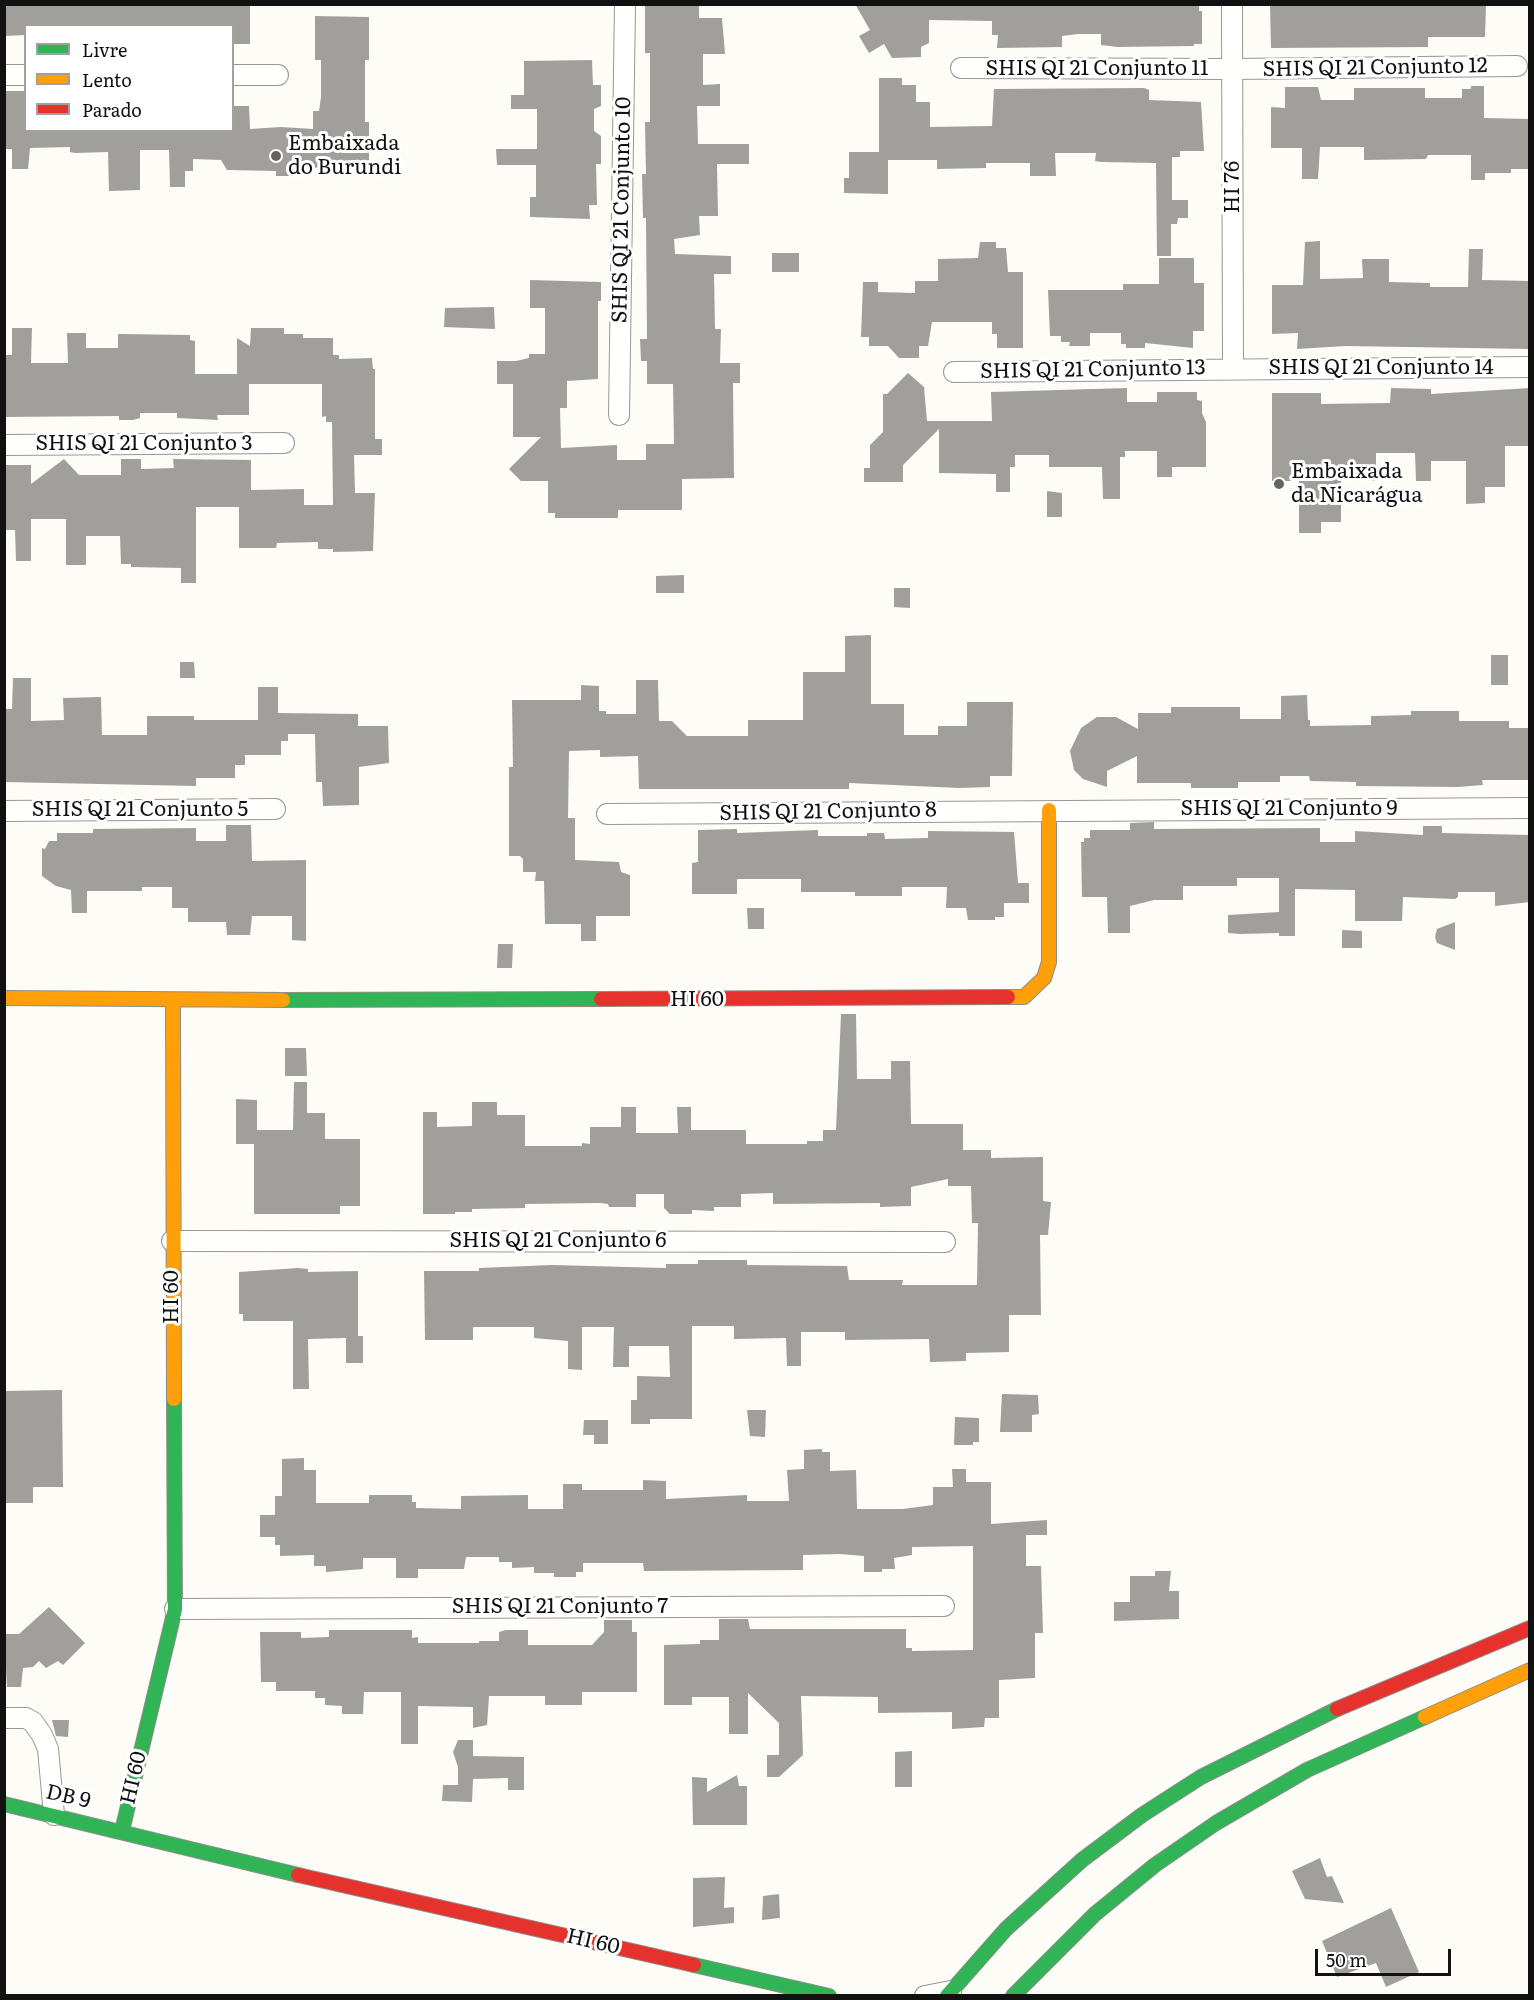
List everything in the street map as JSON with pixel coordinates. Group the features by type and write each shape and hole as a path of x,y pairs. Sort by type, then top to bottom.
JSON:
{"street":[{"name":"SHIS QI 21 Conjunto 10","path":"619,415 625,4"},
{"name":"HI 76","path":"1232,4 1233,369"},
{"name":"SHIS QI 21 Conjunto 12","path":"1233,69 1517,66"},
{"name":"SHIS QI 21 Conjunto 11","path":"961,68 1233,69"},
{"path":"4,75 24,75"},
{"path":"234,75 278,75"},
{"name":"SHIS QI 21 Conjunto 14","path":"1233,369 1530,367"},
{"name":"SHIS QI 21 Conjunto 13","path":"954,372 1233,369"},
{"name":"SHIS QI 21 Conjunto 3","path":"4,445 284,443"},
{"name":"SHIS QI 21 Conjunto 9","path":"1049,810 1530,808"},
{"name":"SHIS QI 21 Conjunto 5","path":"4,812 275,809"},
{"name":"SHIS QI 21 Conjunto 8","path":"608,814 1049,810"},
{"name":"HI 60","path":"4,998 173,1001 1024,997 1044,978 1049,962 1049,810"},
{"name":"HI 60","path":"173,1001 175,1609 122,1832 214,1856 829,1995"},
{"name":"SHIS QI 21 Conjunto 6","path":"172,1241 945,1242"},
{"name":"SHIS QI 21 Conjunto 7","path":"175,1609 944,1606"},
{"path":"925,1995 949,1993 1006,1929 1082,1860 1143,1815 1201,1778 1339,1708 1530,1628"},
{"path":"1014,1995 1095,1914 1155,1865 1215,1823 1307,1770 1530,1670"},
{"path":"4,1718 26,1718 33,1722 42,1735 48,1749 54,1815"},
{"name":"DB 9","path":"4,1804 122,1832"}],"building":[{"path":"4,4 250,4 250,44 234,44 234,24 24,24 24,35 4,36"},
{"path":"855,4 1199,4 1199,11 1202,11 1202,44 1118,47 1101,45 1101,34 1078,34 1062,36 1062,47 997,48 998,35 992,35 992,21 929,20 929,43 921,47 921,57 892,58 884,44 869,53 859,36 870,30"},
{"path":"1270,4 1486,4 1485,37 1428,37 1428,47 1271,48"},
{"path":"645,6 699,6 699,18 722,18 725,54 703,54 703,85 720,84 720,106 697,106 698,144 749,144 749,164 717,164 718,216 699,216 700,235 674,239 675,254 731,256 731,274 714,274 715,329 721,329 720,363 740,363 740,383 733,383 734,478 682,479 682,510 618,510 618,518 555,518 555,513 548,513 548,481 521,481 509,469 541,437 513,437 513,384 497,384 497,361 516,361 529,358 529,354 545,354 545,308 530,308 530,280 601,282 601,301 598,301 598,379 567,381 567,408 560,408 561,448 617,445 617,460 646,460 646,444 674,444 673,384 647,384 647,361 641,361 640,339 647,339 646,218 643,218 642,174 646,174 645,122 650,122 650,53 645,53"},
{"path":"315,16 369,17 369,60 365,60 365,122 369,122 369,160 364,161 364,166 305,168 305,176 276,176 276,171 227,170 221,160 193,159 193,171 185,171 185,187 170,187 169,150 140,150 140,190 109,191 108,152 75,153 70,152 70,147 30,148 28,169 12,169 12,149 4,149 4,91 24,91 24,132 234,132 234,106 249,106 250,129 281,127 313,129 313,111 319,111 321,97 321,60 315,60"},
{"path":"592,60 593,85 601,85 601,106 594,109 594,131 601,136 601,164 596,164 597,205 589,205 590,219 530,217 530,197 536,197 536,165 497,165 496,149 537,149 537,109 511,109 511,95 524,95 524,61"},
{"path":"879,78 902,78 902,85 916,85 916,102 930,102 930,127 992,126 994,89 1144,88 1149,90 1149,100 1201,102 1204,151 1180,151 1180,157 1172,157 1172,200 1188,200 1188,218 1178,218 1177,224 1171,224 1171,256 1157,256 1156,163 1101,162 1095,161 1096,153 1055,153 1056,176 1030,176 1030,163 986,163 986,168 937,169 937,160 888,160 888,194 844,193 844,178 849,178 849,152 879,152"},
{"path":"1471,86 1484,86 1484,118 1530,119 1530,169 1511,169 1511,173 1485,173 1485,180 1471,180 1471,155 1428,155 1426,159 1364,160 1364,147 1320,147 1318,179 1302,179 1302,148 1271,148 1271,107 1285,108 1285,87 1318,87 1321,100 1354,100 1354,88 1425,88 1425,98 1462,98 1462,89 1471,89"},
{"path":"1320,241 1320,279 1363,278 1362,259 1389,259 1389,282 1430,283 1430,287 1468,287 1469,249 1483,249 1482,280 1530,281 1530,349 1346,346 1297,349 1298,333 1272,334 1272,285 1303,285 1305,242"},
{"path":"980,242 996,242 996,248 1006,248 1008,272 1023,272 1023,348 997,348 997,334 992,334 992,322 932,322 928,346 919,346 919,358 899,358 888,346 869,346 869,337 861,337 863,282 878,282 878,292 915,293 915,281 938,281 938,259 978,258"},
{"path":"772,253 799,253 799,272 772,272"},
{"path":"1159,258 1194,258 1194,283 1204,283 1204,331 1193,331 1193,348 1145,343 1145,348 1126,348 1126,344 1121,344 1121,333 1090,333 1090,346 1069,346 1070,342 1061,342 1061,336 1050,336 1048,290 1123,290 1123,284 1159,284"},
{"path":"494,307 495,329 444,327 445,308"},
{"path":"12,328 32,328 31,363 68,363 67,333 86,333 86,348 118,348 118,334 190,335 190,340 195,341 195,374 237,374 237,338 250,346 251,328 284,328 284,334 303,334 303,338 333,338 333,355 339,355 339,359 372,358 373,369 375,369 375,439 382,439 382,455 354,455 355,493 375,493 373,551 333,552 333,549 318,549 318,542 277,543 276,548 239,548 239,507 196,507 196,583 181,583 181,568 131,567 131,564 121,564 120,536 86,536 86,565 66,565 66,519 31,519 31,561 16,561 15,530 4,530 4,465 31,465 31,484 64,459 79,475 121,475 121,459 141,459 141,469 174,468 173,459 251,460 251,490 304,489 304,505 333,505 332,422 326,422 326,416 322,417 322,384 249,384 249,415 217,415 218,420 177,418 177,413 140,413 140,418 133,420 119,420 119,416 4,417 4,355 12,355"},
{"path":"908,373 924,387 927,421 992,421 991,392 1127,388 1127,402 1157,402 1157,392 1197,392 1197,400 1202,401 1202,413 1206,422 1206,467 1172,467 1172,477 1157,477 1157,451 1125,451 1125,457 1120,457 1120,499 1103,499 1102,467 1049,467 1049,455 1015,455 1015,467 1010,467 1010,492 996,492 996,474 939,473 939,429 903,465 903,482 864,482 864,468 870,468 870,445 883,432 883,394 887,394"},
{"path":"1391,388 1431,389 1431,394 1530,388 1530,446 1505,446 1505,487 1485,487 1485,503 1466,504 1466,461 1431,461 1431,481 1416,481 1415,453 1376,453 1376,481 1341,480 1341,522 1321,522 1321,533 1299,533 1299,481 1272,481 1272,393 1321,393 1321,404 1390,403"},
{"path":"1047,491 1062,493 1062,517 1047,517"},
{"path":"684,575 684,593 656,593 656,576"},
{"path":"894,588 910,588 910,608 894,607"},
{"path":"871,635 871,704 904,704 904,735 938,735 938,726 967,726 967,702 1013,702 1012,776 990,776 990,787 959,788 849,783 849,789 639,789 638,756 600,757 600,750 569,751 568,818 575,818 575,860 619,862 621,872 630,875 630,916 596,916 596,941 581,941 581,924 545,924 544,881 535,881 536,872 523,872 523,859 520,856 509,856 509,767 513,767 512,700 581,700 581,685 599,686 599,711 606,711 606,714 636,714 636,680 658,680 659,721 672,721 687,736 748,736 748,720 803,720 803,672 845,672 845,636"},
{"path":"1491,655 1508,655 1508,685 1491,685"},
{"path":"180,662 194,662 195,678 180,678"},
{"path":"13,678 31,678 31,721 64,720 63,698 101,697 102,735 147,735 147,716 194,716 194,720 258,720 258,687 278,687 278,713 358,714 358,726 388,726 389,763 359,767 359,805 323,806 322,782 316,782 315,734 288,734 288,741 281,741 281,755 245,755 245,765 235,765 235,778 196,778 196,786 4,782 4,709 12,709"},
{"path":"1307,695 1310,726 1371,725 1371,716 1411,715 1411,711 1459,711 1459,721 1509,721 1509,728 1530,728 1530,780 1482,780 1483,785 1458,787 1356,786 1356,782 1310,781 1309,776 1280,776 1280,782 1238,782 1238,788 1191,788 1191,783 1137,783 1137,756 1107,771 1107,787 1083,779 1074,770 1070,751 1081,728 1097,717 1116,717 1138,729 1138,713 1171,713 1171,707 1240,707 1240,719 1281,719 1281,696"},
{"path":"1154,822 1154,829 1320,828 1320,842 1355,842 1355,831 1423,835 1423,826 1442,826 1442,833 1530,835 1530,902 1495,906 1495,892 1458,892 1458,897 1455,899 1403,897 1402,921 1355,921 1355,890 1295,889 1295,936 1279,936 1279,933 1228,933 1228,915 1279,912 1279,878 1237,878 1237,886 1183,886 1183,900 1154,900 1130,906 1130,933 1108,933 1107,897 1082,897 1081,842 1084,842 1084,838 1090,838 1090,830 1130,830 1130,823"},
{"path":"226,825 251,825 252,861 306,860 306,941 292,940 292,916 252,916 250,935 227,935 226,922 188,922 188,908 172,908 172,887 142,887 142,891 87,891 87,913 72,913 71,890 56,886 42,876 42,848 45,849 49,841 57,841 57,833 93,833 93,829 196,828 196,841 226,841"},
{"path":"737,829 737,833 818,830 818,836 867,836 867,833 884,833 885,839 928,838 928,831 1014,832 1018,883 1029,883 1029,903 1004,903 1004,917 995,917 995,920 968,920 966,908 946,908 947,887 902,887 902,896 855,896 855,892 801,892 801,879 737,879 737,894 692,894 692,863 698,862 698,830"},
{"path":"747,908 764,908 764,929 748,929"},
{"path":"1455,922 1455,950 1437,943 1435,937 1437,929"},
{"path":"1342,930 1362,931 1362,948 1342,948"},
{"path":"498,944 513,944 512,968 497,968"},
{"path":"841,1014 856,1014 857,1079 891,1079 891,1061 910,1061 911,1124 963,1124 963,1150 991,1150 991,1158 1043,1157 1043,1201 1051,1202 1048,1235 1040,1235 1041,1315 1009,1315 1009,1352 966,1353 966,1361 930,1362 929,1339 845,1340 845,1332 801,1332 801,1366 787,1366 786,1338 734,1339 734,1326 692,1326 692,1419 650,1419 650,1424 631,1424 631,1400 637,1400 637,1376 670,1377 669,1346 629,1346 629,1367 613,1367 614,1327 582,1327 582,1370 568,1369 568,1341 534,1338 534,1327 473,1327 473,1340 425,1340 424,1271 479,1271 479,1268 552,1265 666,1268 666,1264 698,1264 698,1260 747,1260 747,1265 847,1266 849,1280 903,1280 902,1285 977,1285 978,1223 972,1223 971,1186 948,1186 948,1179 911,1187 911,1206 880,1207 880,1203 773,1204 773,1193 741,1194 741,1207 714,1207 714,1211 692,1210 692,1214 670,1214 664,1208 664,1194 636,1194 636,1207 609,1207 608,1204 600,1203 525,1204 525,1208 472,1209 472,1212 455,1212 455,1214 423,1214 423,1112 437,1112 437,1127 472,1126 472,1102 497,1102 497,1115 525,1115 525,1146 590,1144 590,1127 621,1127 621,1107 636,1107 636,1133 678,1133 677,1107 691,1107 691,1130 746,1130 746,1144 807,1144 807,1141 823,1141 823,1130 836,1130"},
{"path":"285,1048 306,1048 307,1076 285,1076"},
{"path":"294,1082 307,1082 307,1113 325,1113 325,1139 360,1139 360,1206 340,1206 340,1214 254,1214 254,1144 236,1144 236,1099 257,1100 257,1130 293,1130"},
{"path":"308,1269 308,1272 358,1271 358,1336 363,1336 363,1363 346,1363 346,1338 308,1339 309,1389 293,1389 293,1321 243,1321 243,1314 239,1314 239,1272"},
{"path":"62,1390 63,1487 33,1487 33,1503 4,1503 4,1391"},
{"path":"1002,1394 1038,1395 1039,1414 1032,1415 1032,1432 1000,1432"},
{"path":"747,1410 766,1410 765,1437 750,1436"},
{"path":"955,1417 979,1418 979,1442 973,1442 973,1445 954,1445"},
{"path":"584,1420 608,1420 608,1444 594,1444 594,1435 583,1435"},
{"path":"822,1449 822,1452 830,1452 830,1471 856,1470 857,1509 903,1509 933,1505 933,1487 953,1487 952,1469 966,1469 966,1482 991,1482 991,1524 1047,1520 1047,1535 1026,1535 1026,1566 1041,1566 1043,1633 1035,1633 1035,1678 999,1680 999,1718 985,1718 984,1727 952,1729 952,1712 878,1713 878,1697 801,1696 803,1755 779,1777 767,1777 767,1755 779,1755 779,1723 748,1693 748,1734 729,1734 729,1697 692,1697 692,1705 664,1705 664,1645 700,1644 700,1640 719,1640 719,1619 748,1619 750,1629 906,1629 906,1648 912,1648 912,1651 973,1650 973,1546 912,1547 912,1555 894,1558 895,1569 882,1569 882,1572 864,1572 864,1556 839,1554 803,1555 803,1570 644,1571 643,1563 583,1563 583,1572 576,1572 576,1577 554,1577 554,1573 534,1573 534,1567 512,1568 512,1562 499,1562 499,1557 466,1557 464,1569 418,1569 418,1578 396,1578 396,1558 363,1558 363,1569 326,1572 326,1566 314,1566 314,1555 280,1556 280,1545 275,1545 275,1537 260,1537 260,1515 275,1515 275,1496 282,1496 282,1459 304,1458 304,1470 316,1470 316,1503 369,1503 369,1495 412,1495 412,1502 416,1502 416,1508 461,1509 461,1496 528,1495 528,1509 563,1509 563,1484 582,1484 582,1490 643,1490 643,1480 666,1481 666,1499 747,1495 747,1501 789,1501 787,1470 804,1469 804,1450"},
{"path":"1155,1571 1171,1571 1169,1591 1179,1591 1179,1619 1114,1621 1114,1602 1130,1602 1130,1576 1155,1576"},
{"path":"49,1607 85,1643 63,1665 58,1661 46,1668 39,1661 33,1667 23,1668 21,1687 7,1687 4,1634 19,1634"},
{"path":"604,1620 632,1620 632,1632 637,1632 637,1692 582,1692 582,1705 545,1705 545,1696 489,1696 487,1725 473,1728 473,1707 418,1706 418,1744 401,1744 401,1692 364,1692 363,1714 342,1714 342,1706 325,1705 325,1698 315,1698 315,1691 276,1691 276,1682 261,1682 260,1632 301,1632 301,1638 329,1637 329,1630 412,1630 412,1638 418,1637 418,1643 479,1643 479,1641 499,1641 499,1632 506,1630 528,1630 528,1645 592,1645 604,1632"},
{"path":"52,1720 69,1720 68,1737 56,1736"},
{"path":"458,1740 473,1740 473,1756 524,1757 524,1790 508,1790 508,1778 473,1779 472,1802 442,1801 443,1785 458,1785 458,1767 453,1752"},
{"path":"912,1751 912,1787 895,1787 895,1752"},
{"path":"737,1775 739,1786 747,1786 747,1825 693,1825 692,1777 707,1778 707,1792"},
{"path":"1320,1858 1327,1877 1332,1876 1344,1903 1305,1899 1292,1871"},
{"path":"725,1877 724,1908 734,1907 734,1923 693,1927 693,1878"},
{"path":"779,1894 780,1918 762,1920 763,1896"},
{"path":"1391,1908 1419,1972 1386,1987 1376,1963 1337,1977 1322,1941"}],"traffic: fast":[{"path":"283,1000 601,999"},
{"path":"122,1831 175,1609 174,1399"},
{"path":"947,1996 1006,1929 1082,1860 1142,1815 1201,1777 1337,1709"},
{"path":"1013,1996 1095,1914 1155,1865 1216,1823 1307,1770 1425,1717"},
{"path":"4,1804 298,1875"},
{"path":"694,1965 829,1996"}],"traffic: slow":[{"path":"1008,997 1024,997 1044,978 1049,962 1049,810"},
{"path":"4,998 283,1000"},
{"path":"173,1001 174,1399"},
{"path":"1425,1717 1530,1670"}],"traffic: jam":[{"path":"601,999 1008,997"},
{"path":"1337,1709 1530,1628"},
{"path":"298,1875 694,1965"}],"place":[{"name":"Embaixada do Burundi","path":"276,156"},
{"name":"Embaixada da Nicarágua","path":"1279,484"}]}
